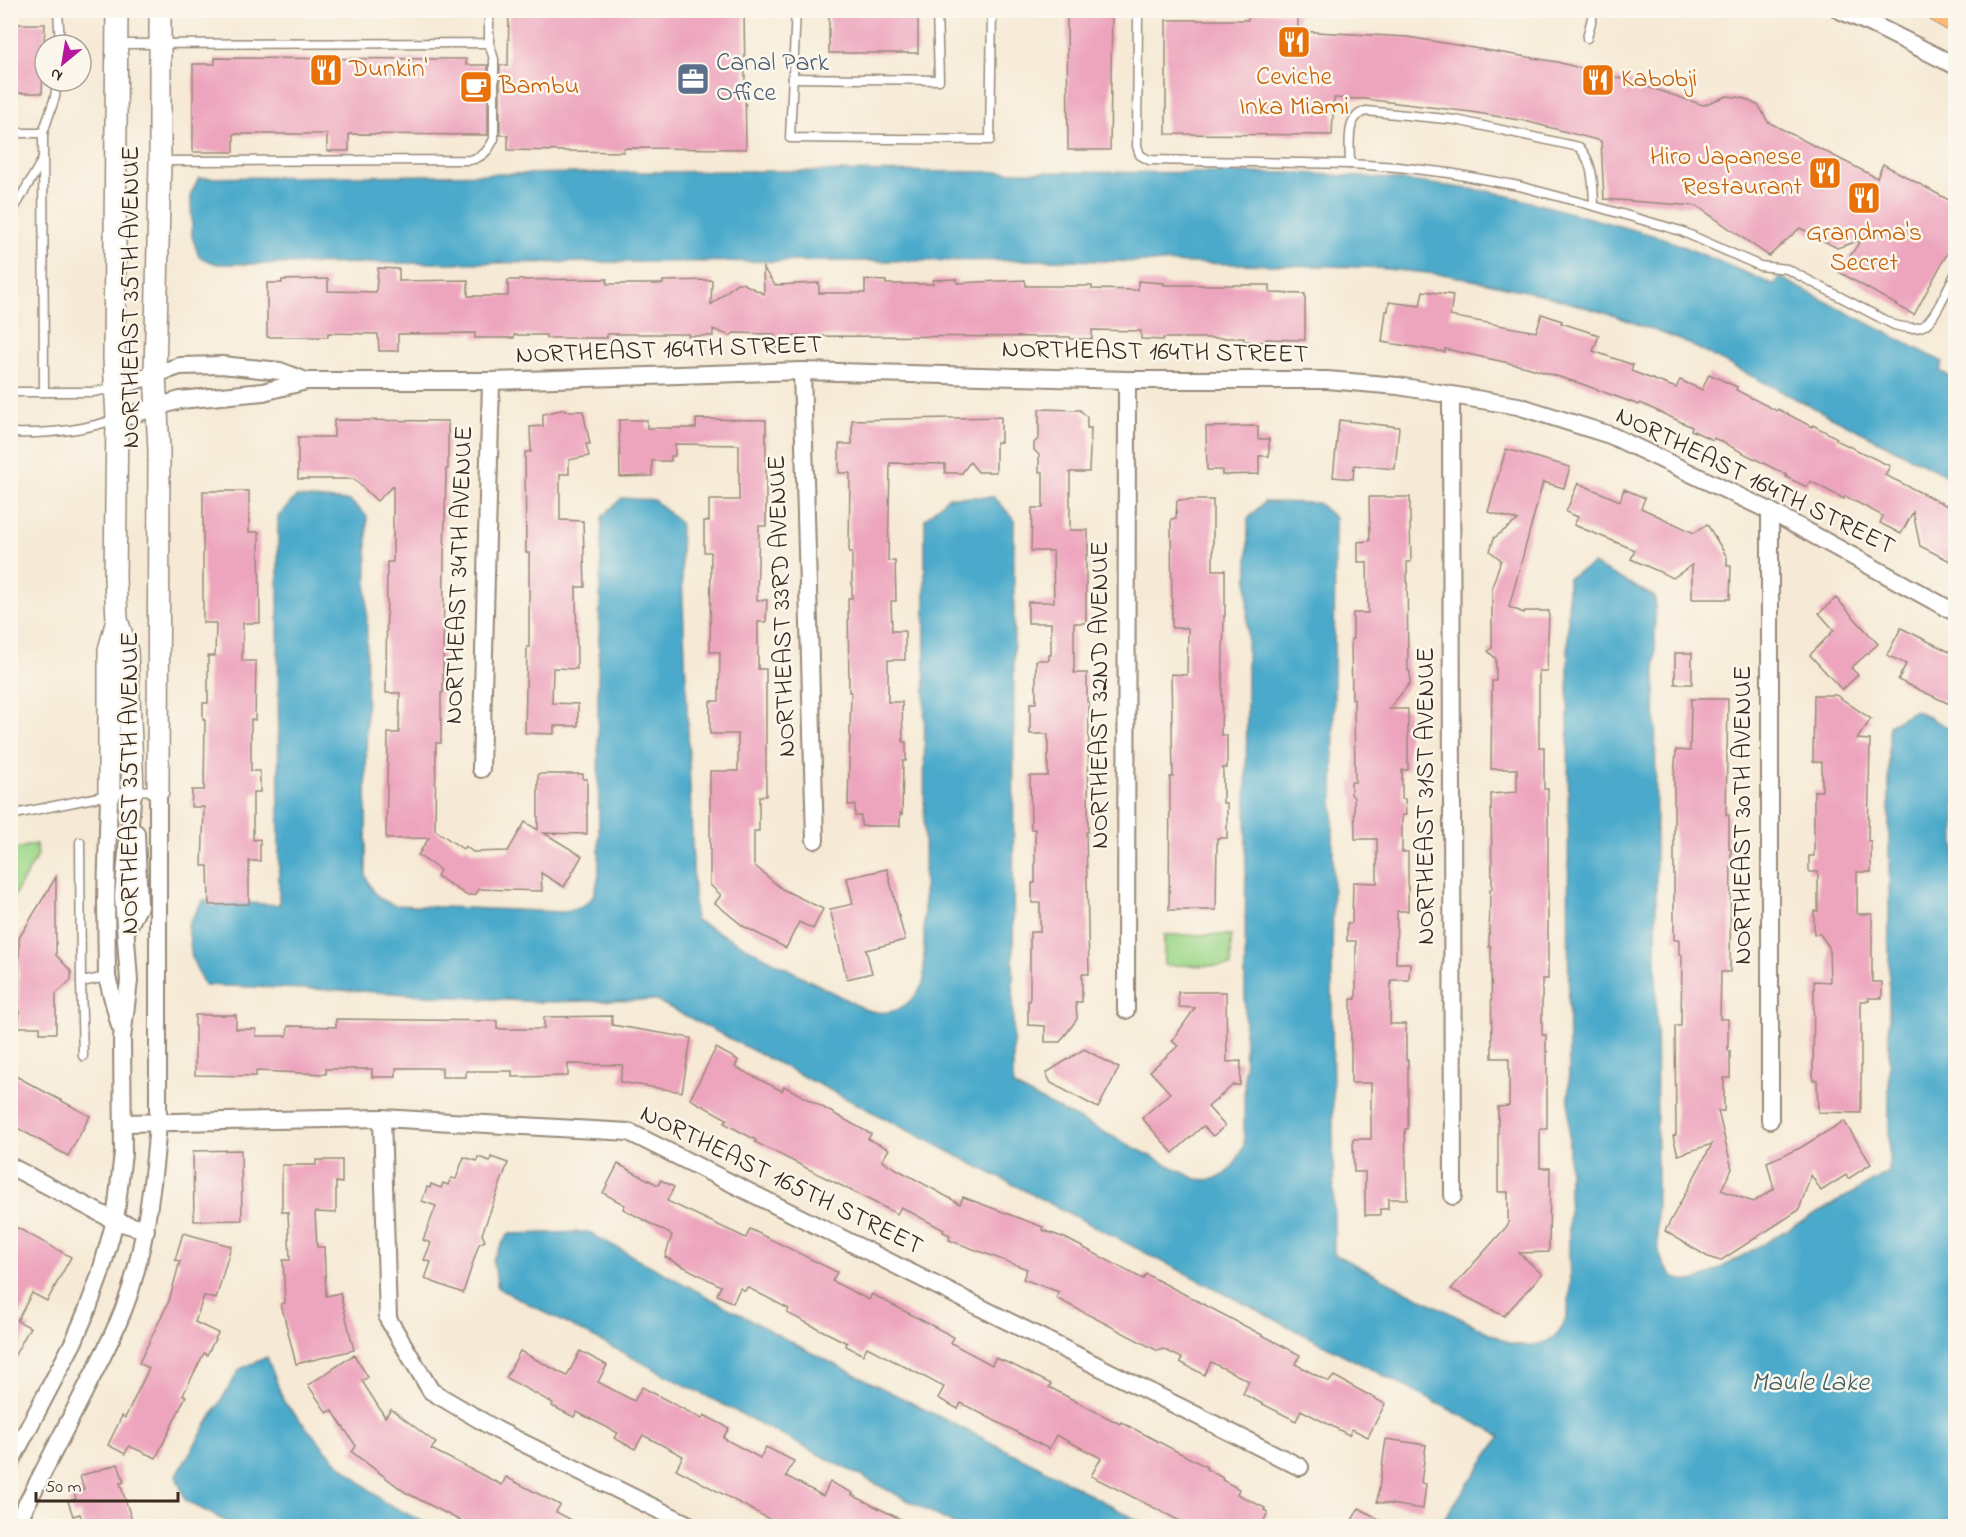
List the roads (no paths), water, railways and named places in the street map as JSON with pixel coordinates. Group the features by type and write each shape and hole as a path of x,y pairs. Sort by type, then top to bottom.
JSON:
{"main road":[{"path":"1939,10 1956,20"}],"street":[{"name":"NORTHEAST 35TH AVENUE","path":"117,10 114,388 117,419 115,489 117,620 109,650 106,899 107,977 122,1035"},
{"name":"NORTHEAST 35TH AVENUE","path":"15,1527 104,1354 118,1322 130,1289 146,1230 154,1167 158,1122 159,450 155,374 160,161 160,10"},
{"path":"1839,10 1956,66"},
{"name":"NORTHEAST 164TH STREET","path":"114,388 180,366 222,366 280,371 306,381"},
{"name":"NORTHEAST 164TH STREET","path":"117,419 180,400 263,392 306,381 491,381 802,371 1127,380 1327,380 1398,386 1518,406 1610,435 1770,511 1956,613"},
{"name":"NORTHEAST 33RD AVENUE","path":"802,371 815,840"},
{"name":"NORTHEAST 32ND AVENUE","path":"1126,1010 1127,380"},
{"name":"NORTHEAST 34TH AVENUE","path":"481,769 491,381"},
{"name":"NORTHEAST 31ST AVENUE","path":"1451,395 1454,1196"},
{"name":"NORTHEAST 30TH AVENUE","path":"1770,511 1770,1120"},
{"name":"NORTHEAST 35TH AVENUE","path":"10,1463 74,1341 88,1308 115,1221 123,1163 122,1035 129,981 127,929 139,906 127,651 117,620"},
{"path":"382,1118 388,1319 431,1391 497,1430 691,1527"},
{"name":"NORTHEAST 165TH STREET","path":"124,1123 382,1118 629,1132 1300,1467"},
{"path":"10,1166 115,1221 146,1230"}],"lane":[{"path":"58,10 59,33"},
{"path":"160,161 470,160 481,157 489,149 494,139 494,59 489,43 489,10"},
{"path":"796,10 790,138 990,141 992,10"},
{"path":"793,78 939,80 937,10"},
{"path":"1138,10 1137,146 1140,155 1149,160 1350,164 1449,173 1519,186 1681,231 1760,266 1787,269 1894,325 1908,328 1930,323 1956,273"},
{"path":"1587,38 1594,10"},
{"path":"117,44 489,43"},
{"path":"44,392 43,133 56,93"},
{"path":"1350,164 1352,120 1357,113 1366,111 1456,120 1579,147 1587,156 1591,167 1594,206"},
{"path":"10,133 43,133"},
{"path":"10,219 43,159"},
{"path":"10,392 93,392 114,388"},
{"path":"10,434 39,434 94,427 117,419"},
{"path":"10,815 133,790 158,791"},
{"path":"80,842 83,1056"},
{"path":"81,982 107,977"}],"water":[{"path":"732,171 1301,173 1392,179 1494,192 1663,238 1775,285 1779,277 1943,362 1940,371 1955,379 1955,480 1683,341 1615,316 1540,294 1448,275 1366,267 1064,260 217,264 199,257 192,236 191,194 199,178"},
{"name":"Maule Lake","path":"296,497 350,501 367,516 366,876 373,891 394,905 562,912 585,905 592,897 599,875 598,681 602,517 622,498 654,500 680,523 695,920 864,1009 883,1013 899,1009 906,1004 919,991 924,982 925,519 948,497 994,497 1014,519 1013,1086 1196,1179 1206,1180 1221,1177 1227,1173 1244,1146 1248,519 1264,502 1318,503 1335,518 1332,992 1334,1254 1511,1344 1532,1345 1547,1341 1558,1333 1565,1321 1570,1290 1568,578 1593,564 1655,597 1657,1231 1658,1246 1666,1269 1678,1279 1691,1281 1705,1277 1889,1172 1889,725 1915,710 1955,731 1955,1526 1439,1526 1501,1436 655,1000 539,1002 360,991 204,985 192,958 188,925 203,900 279,905 278,517"},
{"path":"588,1232 806,1350 1034,1464 1148,1526 957,1526 498,1288 493,1259 508,1234"},
{"path":"267,1357 284,1402 335,1460 384,1502 431,1526 235,1526 186,1501 176,1476 240,1369"}],"place":[{"name":"Ceviche Inka Miami","path":"1294,42"},
{"name":"Dunkin'","path":"326,70"},
{"name":"Canal Park Office","path":"693,79"},
{"name":"Kabobji","path":"1598,80"},
{"name":"Bambu","path":"476,87"},
{"name":"Hiro Japanese Restaurant","path":"1825,173"},
{"name":"Grandma's Secret","path":"1864,198"}]}
